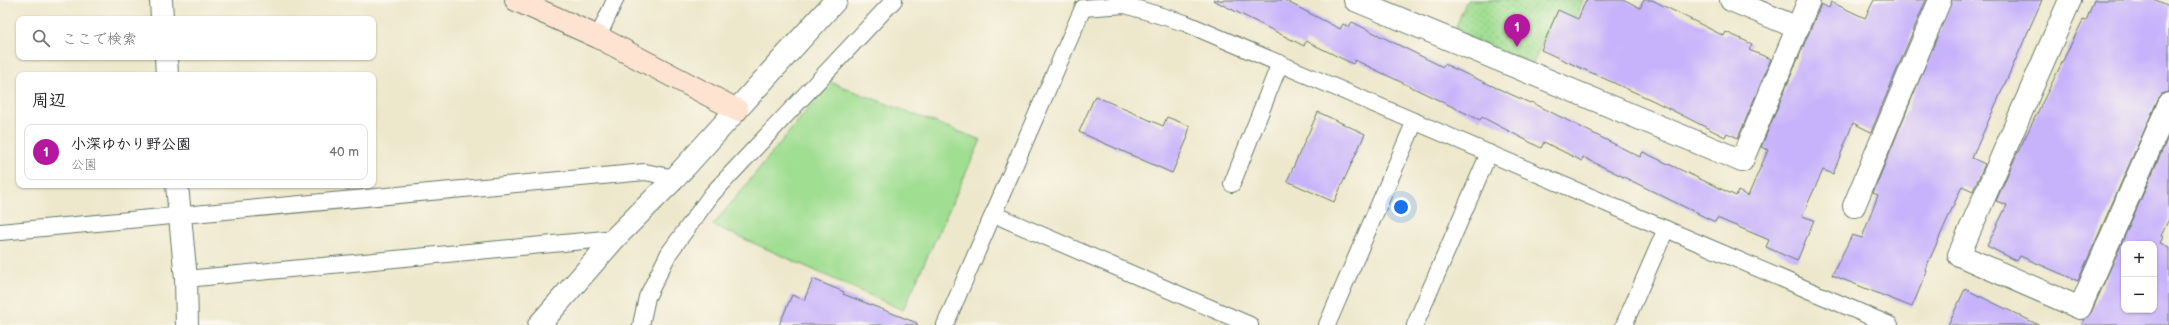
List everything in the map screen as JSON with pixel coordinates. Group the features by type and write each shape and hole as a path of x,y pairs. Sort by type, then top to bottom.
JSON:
{"street":[{"path":"161,0 162,16"},
{"path":"516,0 598,37 737,110"},
{"path":"539,325 615,238 674,178 836,0"},
{"path":"1355,0 1742,161 1809,0"},
{"path":"1731,0 1798,28"},
{"path":"1854,206 1940,0"},
{"path":"2070,0 1959,255 2080,308 2169,104"},
{"path":"166,60 167,72"},
{"path":"177,188 186,279 188,325"}],"lane":[{"path":"598,37 615,0"},
{"path":"640,325 647,297 669,253 712,194 894,0"},
{"path":"945,325 993,214 1080,4 1125,5 1185,23 1890,325"},
{"path":"1232,184 1280,63"},
{"path":"1327,325 1415,121"},
{"path":"1415,325 1489,153"},
{"path":"0,232 644,172 674,178"},
{"path":"993,214 1250,325"},
{"path":"1624,325 1666,229"},
{"path":"186,279 615,238"}],"green space":[{"path":"1467,0 1583,0 1574,23 1554,15 1533,64 1454,31"},
{"path":"830,82 981,140 903,310 713,225"}],"building":[{"path":"1213,0 1284,0 1340,29 1343,24 1349,27 1352,22 1443,67 1444,64 1530,103 1531,102 1640,157 1643,152 1736,196 1738,191 1748,196 1768,150 1761,147 1821,4 1829,8 1831,2 1865,18 1874,0 1926,0 1871,132 1853,123 1833,174 1823,170 1802,216 1814,220 1797,261 1766,247 1769,240 1717,218 1715,222 1583,157 1582,161 1544,142 1541,148 1482,117 1480,120 1355,60 1353,64 1306,41 1304,46"},
{"path":"1586,0 1625,0 1640,8 1644,0 1652,0 1724,36 1726,32 1752,44 1749,50 1771,59 1738,138 1727,133 1725,137 1654,101 1541,50 1558,10 1578,19"},
{"path":"1952,0 2042,0 1972,158 1985,164 1973,191 1962,186 1925,270 1927,271 1912,307 1832,275 1852,235 1862,238 1878,195 1873,193"},
{"path":"2094,0 2156,0 2169,6 2169,92 2162,94 2158,99 2078,281 2020,256 2017,261 1987,246 2007,205 1996,201 2015,158 2083,20 2086,21"},
{"path":"1095,96 1163,126 1167,117 1190,126 1188,137 1172,173 1079,132"},
{"path":"1318,112 1365,134 1334,202 1287,181"},
{"path":"2169,135 2169,219 2161,236 2163,237 2160,243 2169,247 2169,325 2082,325 2084,319 2091,313 2121,245 2121,313 2157,313 2157,241 2123,241"},
{"path":"813,279 844,292 843,294 917,323 917,325 779,325 792,295 804,300"},
{"path":"1965,289 2039,325 1948,325"}],"place":[{"name":"小深ゆかり野公園","path":"1517,47"}]}
